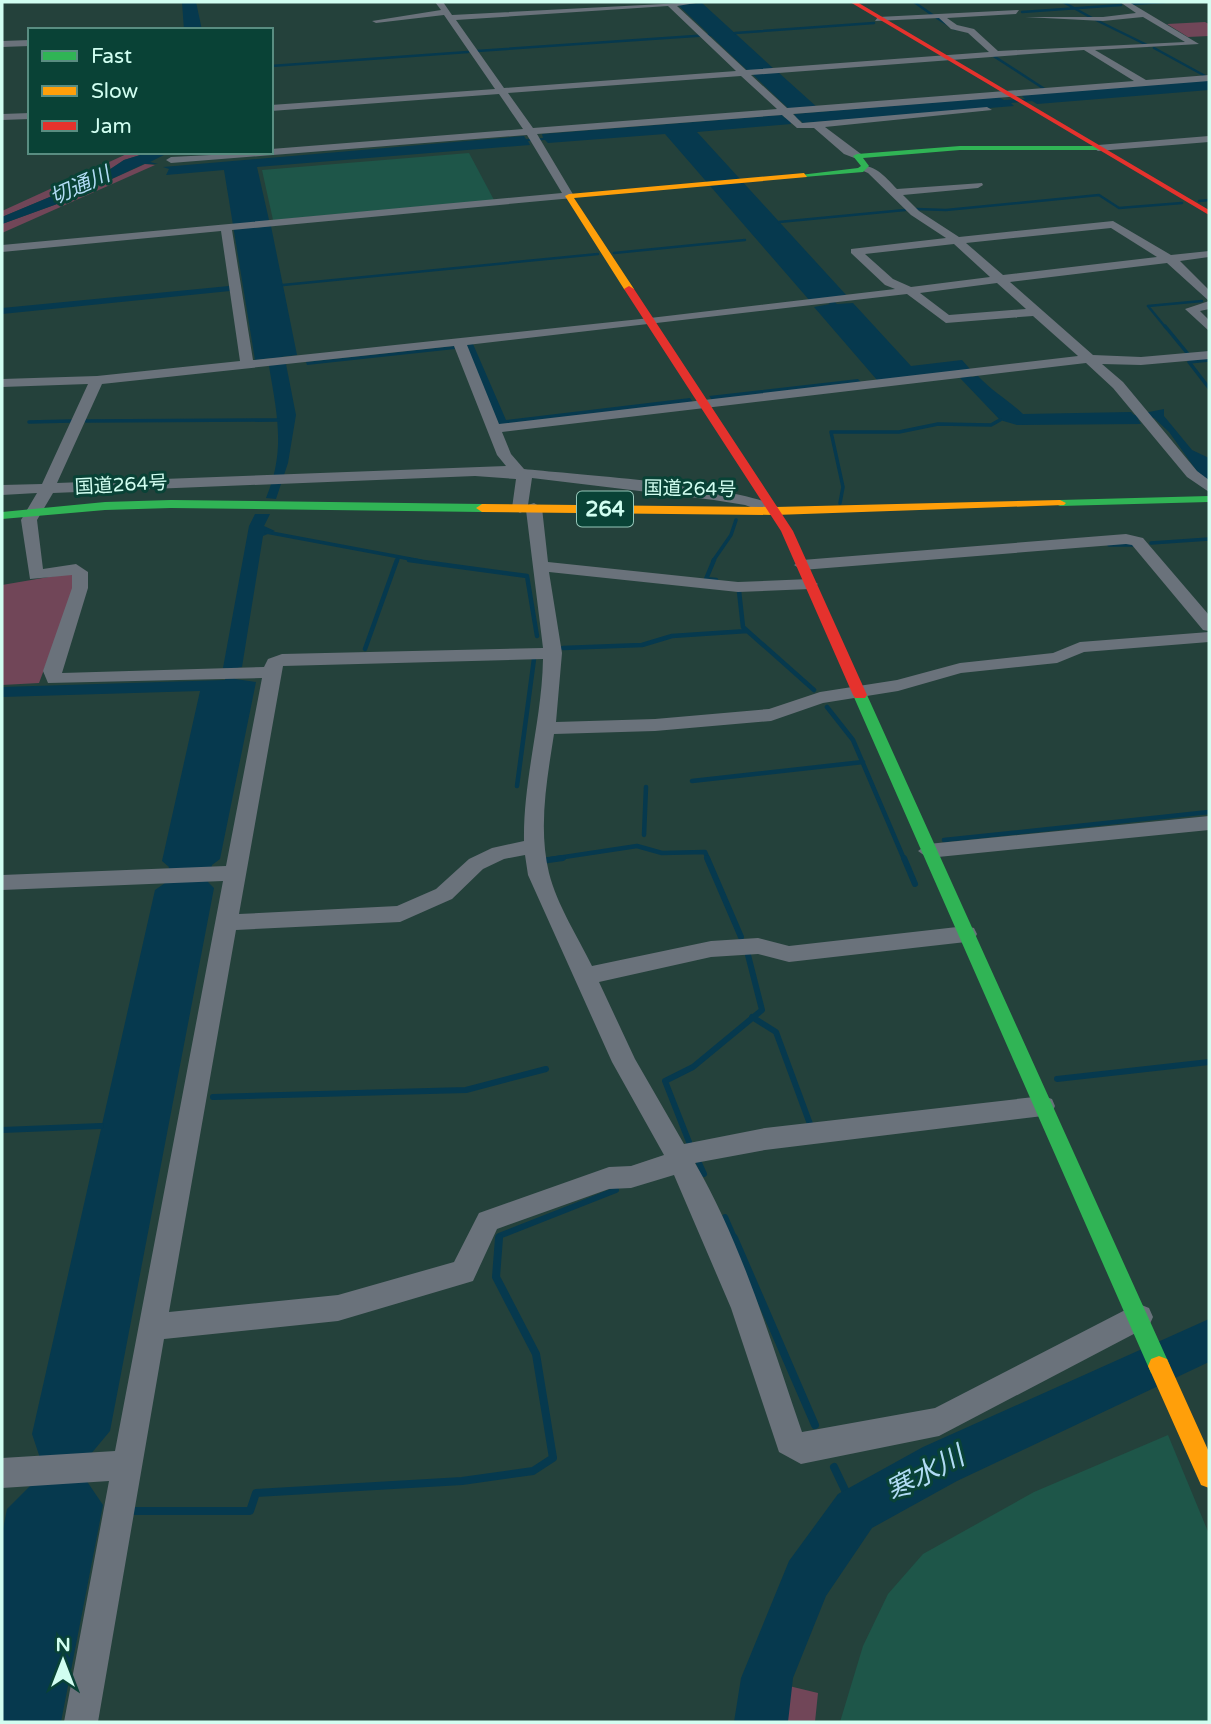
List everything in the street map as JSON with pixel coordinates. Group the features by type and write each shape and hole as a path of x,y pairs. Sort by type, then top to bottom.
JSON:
{"main road":[{"path":"853,2 1014,103 1209,213"},
{"path":"1098,148 960,148 725,182 569,196 775,511 802,565 856,692 1209,1477"},
{"name":"国道264号","path":"2,516 171,504 775,511 1209,499"}],"street":[{"path":"2,248 569,196 534,137 439,2"},
{"path":"376,21 698,2"},
{"path":"996,2 1051,28"},
{"path":"273,108 995,53 1195,44 1124,2"},
{"path":"669,3 800,126 1014,103 1144,83 1209,78"},
{"path":"930,10 954,27 971,31 995,53"},
{"path":"878,19 941,18 1016,12"},
{"path":"1029,17 1103,19 1147,14"},
{"path":"1069,36 1084,48 1144,83"},
{"path":"1187,39 1209,37"},
{"path":"2,44 28,43"},
{"path":"273,154 534,137 791,116 1014,103 1054,105"},
{"path":"3,120 28,116"},
{"path":"817,125 861,162 915,214 955,239 1118,385 1192,474 1209,487"},
{"path":"1098,148 1209,139"},
{"path":"171,160 266,154"},
{"path":"894,193 978,185"},
{"path":"1035,312 946,319 909,290 889,282 855,251 1113,224 1170,258 1209,297"},
{"path":"226,228 247,365"},
{"path":"2,383 97,380 650,322 1209,254"},
{"path":"1209,304 1191,309 1209,327"},
{"path":"459,342 504,455 524,478 527,508 541,566 553,653 535,795 532,847 539,875 624,1062 697,1191 745,1308 790,1442 801,1449 939,1422 1139,1317"},
{"path":"494,429 1087,359 1141,361 1209,355"},
{"path":"97,380 39,506 31,512 29,529 36,575 76,569 80,572 80,588 52,671 54,679 270,672"},
{"path":"2,490 475,471 519,472 748,500 775,511"},
{"path":"802,565 1137,541 1209,626"},
{"path":"541,566 738,587 810,584"},
{"path":"545,729 655,725 771,715 820,698 898,685 960,668 1057,658 1080,647 1209,637"},
{"path":"81,1722 112,1466 154,1327 225,923 226,873 270,672 274,663 282,659 553,653"},
{"path":"928,851 1209,823"},
{"path":"225,923 400,914 444,894 475,864 499,853 532,847"},
{"path":"2,882 226,873"},
{"path":"587,976 711,949 758,946 789,954 966,934"},
{"path":"154,1327 338,1308 463,1272 488,1221 609,1178 631,1177 669,1166 683,1155 765,1139 1043,1106"},
{"path":"10,1472 112,1466"}],"shaded area":[{"path":"1167,24 1209,24 1209,36 1188,37"},
{"path":"469,153 494,200 273,220 262,170"},
{"path":"127,154 144,154 124,160 100,176 2,217 2,211"},
{"path":"145,164 155,165 2,233 2,224 57,204"},
{"path":"72,573 73,592 39,683 2,685 2,585"},
{"path":"1168,1435 1209,1534 1209,1722 840,1722 863,1646 888,1594 923,1554 1034,1492"},
{"path":"789,1686 818,1693 815,1722 784,1722"}],"water":[{"path":"182,2 196,2 202,28 184,28"},
{"path":"702,3 774,69 748,71 678,5"},
{"path":"778,72 818,108 790,110 752,74"},
{"path":"1209,80 1209,90 1037,104 1032,101 1011,103 1014,106 803,123 800,120 790,121 791,124 697,132 848,297 833,300 837,304 853,303 911,366 962,360 970,369 966,370 972,377 978,376 1023,414 1131,412 1134,415 1164,409 1164,416 1192,450 1209,458 1209,481 1199,474 1169,432 1154,418 1138,419 1141,424 1017,425 1000,420 960,378 963,377 877,380 814,307 830,304 825,300 810,301 665,134 548,143 545,140 528,141 530,145 257,167 269,220 255,228 271,226 297,355 281,357 286,364 296,415 288,463 276,499 266,498 278,448 277,417 269,366 272,358 255,360 224,170 166,175 169,169 163,167 524,136 526,139 543,138 542,134 782,115 785,118 796,117 794,114 999,97 1004,100 1025,99 1021,95"},
{"name":"切通川","path":"144,154 166,154 150,162 158,164 144,164 57,204 2,224 2,217 100,176 124,160"},
{"path":"229,286 230,291 2,314 2,308"},
{"path":"473,344 506,420 690,398 693,402 499,425 466,345"},
{"path":"454,346 455,349 307,365 306,362"},
{"path":"858,379 861,382 712,400 709,396"},
{"path":"255,514 270,514 264,526 275,531 263,536 242,667 237,668 235,679 256,682 220,859 212,865 208,882 214,888 110,1431 90,1455 84,1477 103,1505 61,1722 2,1722 2,1534 7,1509 34,1482 40,1458 32,1434 155,890 165,883 169,867 162,861 200,691 2,697 2,687 225,680 227,668 223,668 249,526"},
{"path":"748,1674 789,1686 784,1722 740,1722"}],"waterway":[{"path":"914,2 934,16"},
{"path":"1063,2 1074,8"},
{"path":"1130,4 1165,2"},
{"path":"1074,8 1121,5"},
{"path":"1022,12 1074,8"},
{"path":"1074,8 1092,18"},
{"path":"937,18 955,29"},
{"path":"1096,20 1149,46"},
{"path":"735,33 874,23"},
{"path":"477,51 710,35"},
{"path":"1154,48 1207,77"},
{"path":"273,66 468,52"},
{"path":"992,55 1046,90"},
{"path":"916,209 946,210 1099,195 1119,208 1182,203"},
{"path":"1199,201 1209,200"},
{"path":"779,222 905,210"},
{"path":"614,253 745,240"},
{"path":"283,285 598,254"},
{"path":"1166,328 1148,306 1202,301"},
{"path":"1165,326 1188,354"},
{"path":"1209,360 1189,362 1209,388"},
{"path":"86,421 278,420"},
{"path":"840,503 843,487 831,432 899,432 938,424 991,425 1000,420"},
{"path":"29,422 71,421"},
{"path":"713,561 731,535 736,520"},
{"path":"266,532 421,561"},
{"path":"1151,543 1209,539"},
{"path":"1109,545 1134,545"},
{"path":"365,649 397,560"},
{"path":"409,560 527,576 537,636"},
{"path":"714,560 706,579 716,580"},
{"path":"739,591 743,627 814,690"},
{"path":"563,648 642,645 672,636 747,631"},
{"path":"517,786 534,659"},
{"path":"827,707 853,740 862,762"},
{"path":"692,781 862,762"},
{"path":"862,762 904,859"},
{"path":"644,835 646,787"},
{"path":"944,840 1209,812"},
{"path":"551,859 637,846 662,853 705,852 708,859"},
{"path":"541,861 563,858"},
{"path":"707,858 741,937"},
{"path":"904,858 915,884"},
{"path":"748,955 762,1010 753,1018"},
{"path":"689,1142 665,1081 693,1067 753,1018"},
{"path":"753,1018 776,1032 810,1124"},
{"path":"1057,1079 1209,1062"},
{"path":"213,1097 466,1090 546,1069"},
{"path":"2,1130 101,1126"},
{"path":"699,1163 704,1174"},
{"path":"499,1238 616,1190"},
{"path":"725,1217 735,1240"},
{"path":"135,1511 250,1511 256,1493 462,1481 533,1471 553,1458 536,1354 496,1277 499,1238"},
{"path":"734,1238 815,1425"},
{"name":"寒水川","path":"761,1722 767,1678 807,1579 855,1511 940,1464 1209,1340"},
{"path":"834,1467 855,1511"}],"traffic: fast":[{"path":"804,175 860,170 865,166 857,156 960,148 1098,148"},
{"path":"1060,503 1209,499"},
{"path":"2,516 105,506 171,504 482,508"},
{"path":"860,695 1159,1366"}],"traffic: slow":[{"path":"629,289 569,196 804,175"},
{"path":"482,508 775,511 1060,503"},
{"path":"1159,1366 1209,1477"}],"traffic: jam":[{"path":"853,2 1209,213"},
{"path":"629,289 787,531 860,695"}]}
